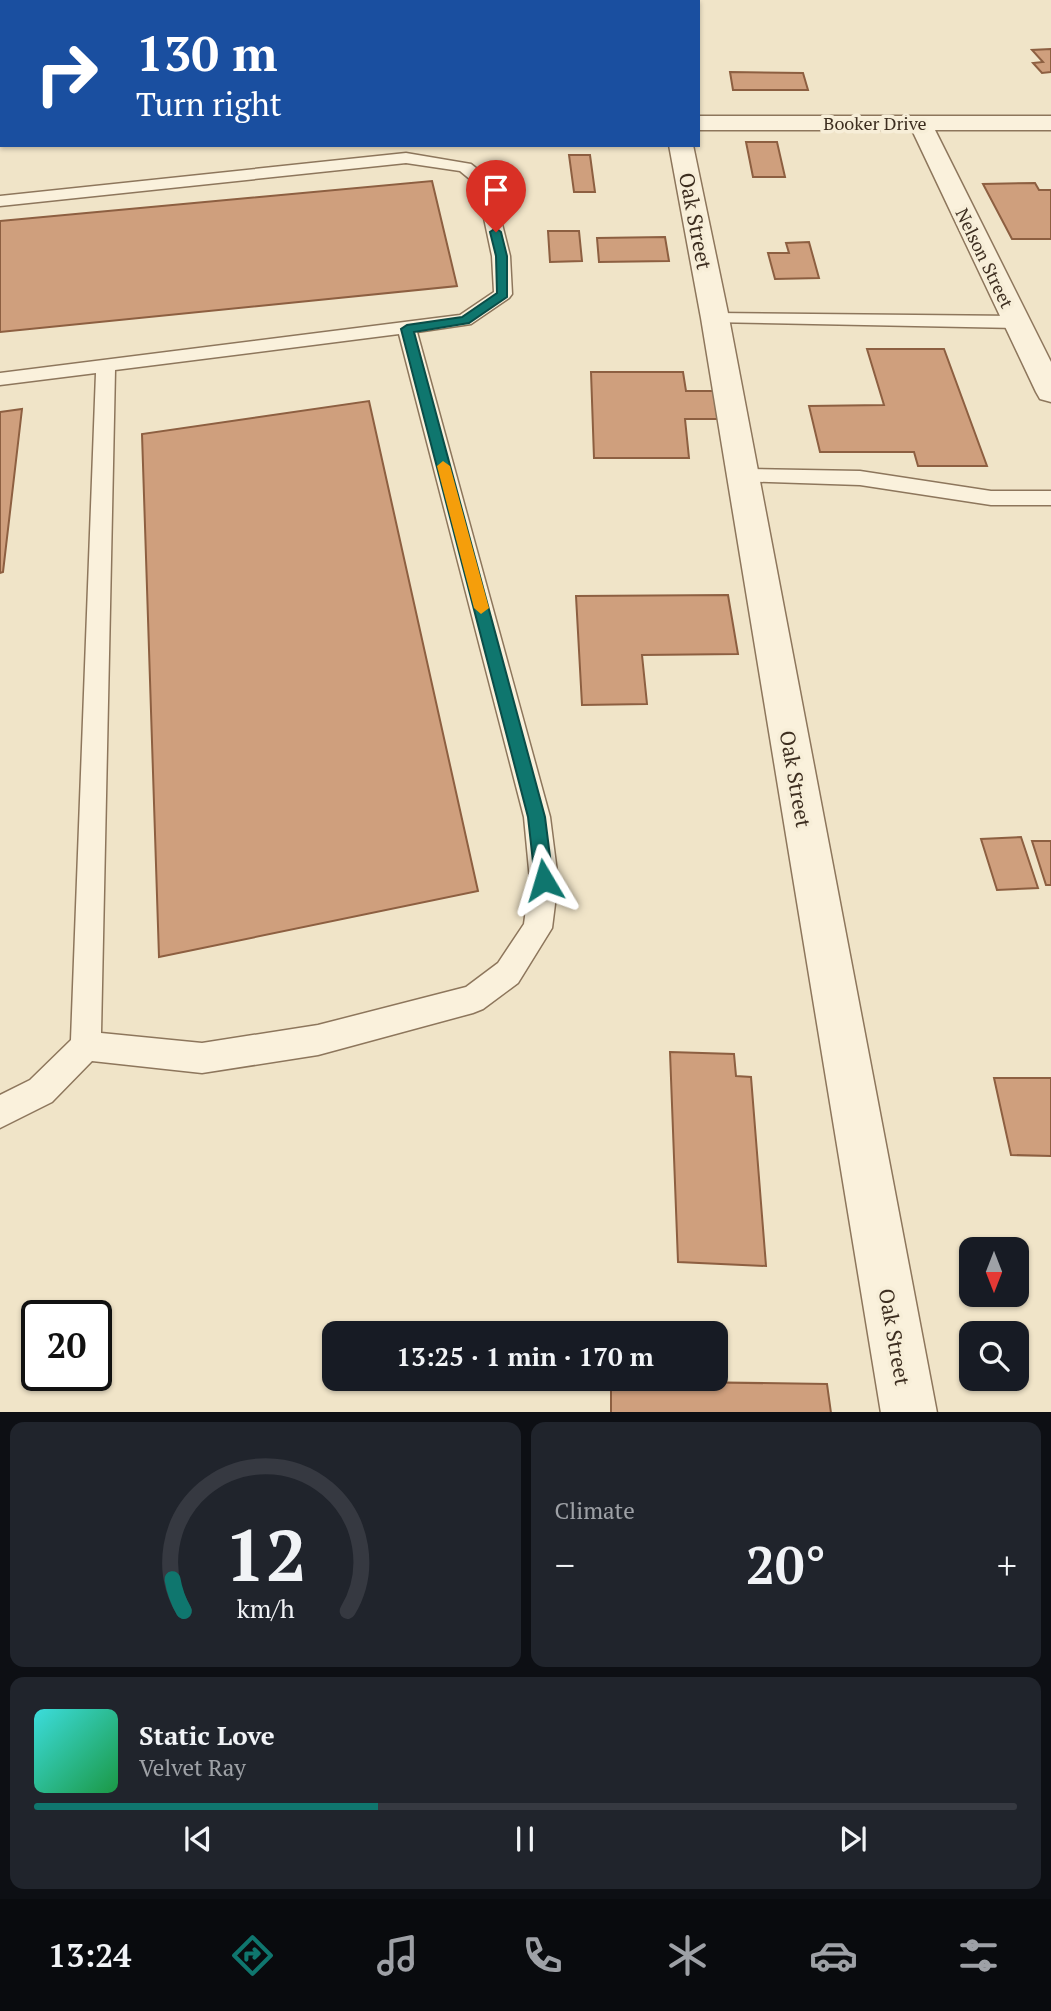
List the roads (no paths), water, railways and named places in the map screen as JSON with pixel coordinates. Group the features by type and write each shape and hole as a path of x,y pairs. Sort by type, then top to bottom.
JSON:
{"street":[{"name":"Booker Drive","path":"700,123 1051,123"},
{"name":"Nelson Street","path":"920,123 1051,392"},
{"name":"Oak Street","path":"681,147 715,318 909,1412"}],"lane":[{"path":"0,201 406,158 465,167 485,183 501,256 503,294 465,320 0,379"},
{"path":"715,318 1017,322"},
{"path":"86,1046 202,1058 331,1036 473,999 508,974 538,928 544,880 537,817 407,329"},
{"path":"0,1112 41,1091 86,1046 106,366"},
{"path":"743,476 860,478 991,498 1051,498"}]}
